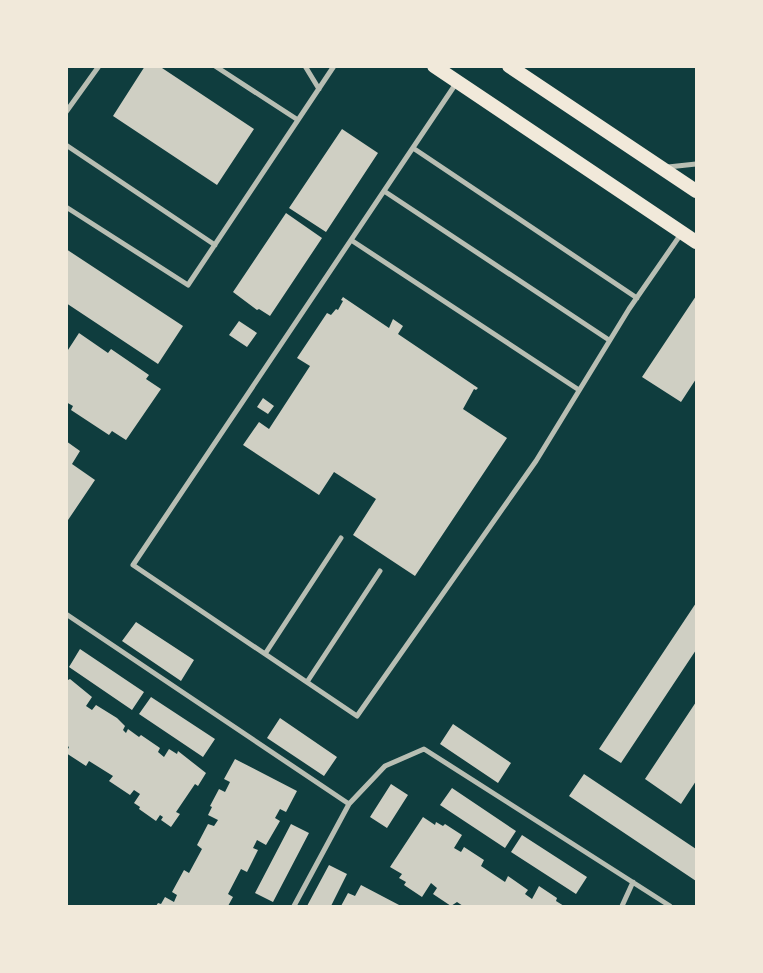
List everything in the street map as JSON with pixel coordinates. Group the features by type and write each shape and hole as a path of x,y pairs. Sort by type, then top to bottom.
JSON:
{"main road":[{"path":"434,66 689,233 696,242"},
{"path":"509,66 696,191"}],"lane":[{"path":"66,113 99,66"},
{"path":"215,66 298,120"},
{"path":"305,66 319,89"},
{"path":"66,207 188,285 334,66"},
{"path":"457,82 133,565 357,716 536,461 636,298 689,233"},
{"path":"66,145 215,245"},
{"path":"412,148 636,298"},
{"path":"661,168 696,164"},
{"path":"384,191 609,341"},
{"path":"351,240 579,390"},
{"path":"265,654 341,538"},
{"path":"307,682 380,571"},
{"path":"66,614 349,804"},
{"path":"294,906 349,804 385,766 424,749 670,906"},
{"path":"622,906 633,882"}],"building":[{"path":"145,66 159,66 254,129 217,185 113,116"},
{"path":"342,129 378,153 326,232 289,208"},
{"path":"286,213 322,238 270,316 233,292"},
{"path":"66,249 183,326 158,364 66,303"},
{"path":"696,296 696,379 681,402 642,377"},
{"path":"343,297 389,328 393,319 403,326 398,334 478,388 474,389 463,409 507,438 415,576 353,535 376,499 334,472 319,495 243,445 259,422 269,429 310,366 297,358 327,313 331,315 338,310"},
{"path":"239,321 257,333 247,347 229,335"},
{"path":"79,333 108,353 111,349 149,375 146,379 161,389 126,440 112,431 109,435 71,410 73,406 66,402 66,353"},
{"path":"263,398 274,406 268,414 257,407"},
{"path":"66,441 80,451 72,464 95,480 66,523"},
{"path":"696,603 696,650 621,763 599,749"},
{"path":"136,622 194,660 181,681 122,641"},
{"path":"80,649 144,692 132,710 69,667"},
{"path":"70,679 92,697 86,706 92,710 96,705 117,718 125,726 123,730 126,733 128,729 139,737 141,735 160,748 158,752 164,757 169,749 177,754 178,751 206,773 176,812 180,814 171,827 161,820 163,817 160,815 156,821 139,809 134,803 140,794 134,790 130,795 109,781 113,776 89,761 86,766 66,753 69,747 66,745 66,681"},
{"path":"151,697 215,739 203,757 139,714"},
{"path":"696,702 696,781 681,804 645,779"},
{"path":"280,718 337,757 324,776 267,738"},
{"path":"453,724 511,763 498,783 440,744"},
{"path":"235,759 297,791 286,812 280,809 275,818 280,821 266,845 257,840 253,848 258,850 247,872 241,869 228,894 233,897 228,906 156,906 161,904 165,897 174,902 177,895 172,892 184,870 189,873 202,849 197,845 208,824 214,826 218,820 208,815 212,807 210,806 219,789 225,792 230,782 224,779"},
{"path":"584,774 696,849 696,881 569,796"},
{"path":"391,784 408,795 387,828 370,817"},
{"path":"452,788 516,831 505,848 440,805"},
{"path":"423,817 435,825 436,822 443,826 445,824 462,835 454,848 461,852 464,847 484,860 481,866 505,882 508,876 528,890 525,894 532,899 539,886 564,906 463,906 457,902 451,906 433,894 437,888 431,883 422,897 404,885 406,882 399,878 402,874 390,867"},
{"path":"291,824 309,833 273,902 255,893"},
{"path":"522,835 587,877 576,894 511,852"},
{"path":"329,865 347,874 331,906 307,906"},
{"path":"361,885 401,906 341,906 348,893 355,896"}]}
